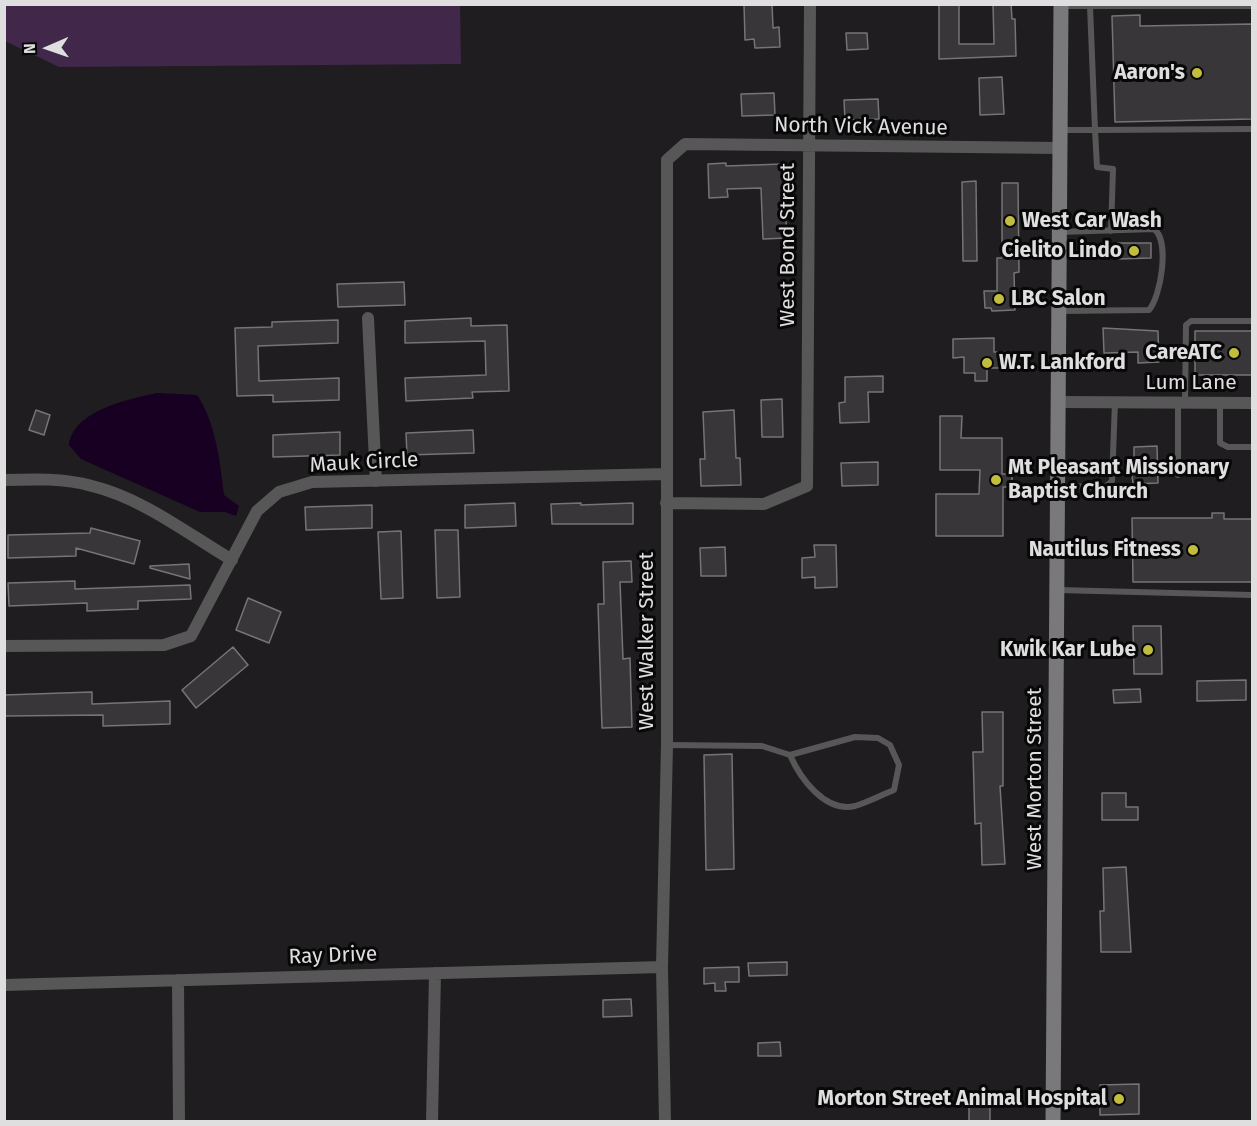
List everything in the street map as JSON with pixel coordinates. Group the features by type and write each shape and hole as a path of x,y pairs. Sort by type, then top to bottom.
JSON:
{"main road":[{"name":"West Morton Street","path":"1053,1122 1061,5"}],"street":[{"name":"West Bond Street","path":"666,503 764,504 807,486 807,146 810,4"},
{"name":"North Vick Avenue","path":"668,160 686,144 1061,148"},
{"name":"West Walker Street","path":"665,1122 662,967 667,745 668,160"},
{"path":"368,318 376,481"},
{"name":"Lum Lane","path":"1058,402 1252,404"},
{"name":"Mauk Circle","path":"4,646 164,645 191,636 257,511 279,492 312,482 666,474"},
{"path":"4,480 45,479 93,486 132,501 232,560"},
{"name":"Ray Drive","path":"4,985 662,967"},
{"path":"432,1122 435,973"},
{"path":"178,980 179,1122"}],"lane":[{"path":"1061,5 1252,6"},
{"path":"1090,6 1097,167 1113,169 1111,231"},
{"path":"1061,130 1252,129"},
{"path":"1059,311 1149,310 1154,304 1161,284 1162,239 1160,233 1154,229 1060,232"},
{"path":"1178,476 1186,325 1191,321 1252,321"},
{"path":"1058,486 1106,486 1112,481 1115,402"},
{"path":"1220,403 1220,442 1228,447 1252,447"},
{"path":"1057,590 1252,595"},
{"path":"667,745 762,746 790,755 855,737 878,738 890,746 899,765 894,790 853,807 834,805 818,794 798,773 790,755"}],"shaded area":[{"path":"5,4 460,5 461,64 59,67 5,41"},
{"path":"157,393 197,395 213,430 224,495 239,506 236,516 225,512 200,512 81,459 69,445 73,433 91,415 118,403"}],"building":[{"path":"744,4 772,4 773,28 779,27 780,47 755,48 754,39 745,40"},
{"path":"939,4 959,4 959,44 994,44 993,4 1011,4 1012,19 1015,19 1016,56 939,59"},
{"name":"Aaron's","path":"1140,15 1140,26 1252,24 1252,119 1115,122 1112,16"},
{"path":"846,33 867,33 868,49 847,50"},
{"path":"1002,77 1004,114 980,115 979,78"},
{"path":"774,93 775,115 742,116 741,94"},
{"path":"878,99 879,119 845,120 844,100"},
{"path":"726,163 726,166 783,164 787,238 763,239 761,188 727,189 728,197 709,198 708,164"},
{"name":"West Car Wash","path":"976,181 977,261 963,261 962,182"},
{"name":"West Car Wash","path":"1002,183 1018,183 1019,272 1014,273 1015,310 992,311 991,308 985,308 984,291 997,291 997,258 1002,258"},
{"name":"Cielito Lindo","path":"1117,243 1151,243 1151,258 1117,259"},
{"path":"404,282 405,305 338,307 337,284"},
{"path":"471,318 471,326 507,325 509,391 472,392 473,398 406,401 405,378 486,375 485,341 405,343 405,321"},
{"path":"338,320 338,343 258,346 259,381 339,378 339,400 273,402 273,395 237,396 235,328 272,327 272,322"},
{"path":"1103,328 1158,331 1159,362 1138,363 1138,352 1104,353"},
{"path":"1195,331 1252,331 1252,375 1195,375"},
{"name":"W.T. Lankford","path":"994,338 994,352 1010,352 1010,368 987,368 987,381 975,381 975,373 964,373 964,357 953,358 953,339"},
{"path":"883,376 883,392 868,392 869,422 840,423 839,403 845,402 845,377"},
{"path":"782,399 783,437 762,437 761,400"},
{"path":"36,410 50,415 44,435 29,430"},
{"path":"734,410 736,458 740,458 741,485 701,486 700,459 705,459 703,412"},
{"name":"Mt Pleasant Missionary Baptist Church","path":"940,416 962,416 961,438 1002,438 1002,474 1012,474 1012,487 1003,487 1003,536 936,536 936,494 979,494 980,470 940,470"},
{"path":"473,430 474,453 407,455 406,433"},
{"path":"340,432 340,455 273,457 273,435"},
{"path":"1157,446 1158,483 1133,484 1130,458 1134,458 1134,447"},
{"path":"878,462 878,485 842,486 841,463"},
{"path":"515,503 516,526 465,528 465,505"},
{"path":"581,503 581,505 633,503 633,524 552,524 551,504"},
{"path":"372,505 372,528 306,530 305,507"},
{"name":"Nautilus Fitness","path":"1212,513 1224,513 1224,519 1252,519 1252,582 1133,582 1132,518 1212,518"},
{"path":"91,528 140,541 134,564 76,548 76,556 8,558 8,535 90,533"},
{"path":"435,530 458,530 460,597 437,598"},
{"path":"401,531 403,598 381,599 378,532"},
{"path":"814,545 836,545 837,587 815,588 815,577 802,578 802,558 815,557"},
{"path":"725,547 726,576 701,576 700,548"},
{"path":"631,561 632,582 620,582 623,659 630,658 632,727 602,728 598,604 604,604 603,562"},
{"path":"189,564 190,579 150,568 150,566"},
{"path":"75,581 75,589 190,585 191,599 138,601 138,609 87,611 87,603 9,606 8,583"},
{"path":"248,598 281,612 269,643 236,630"},
{"name":"Kwik Kar Lube","path":"1133,626 1161,626 1162,674 1134,674"},
{"path":"233,647 248,665 196,708 182,690"},
{"path":"1246,680 1246,700 1197,701 1197,681"},
{"path":"1140,689 1141,702 1114,703 1113,690"},
{"path":"92,692 92,704 170,701 170,724 103,726 103,715 4,716 4,695"},
{"path":"982,712 1003,712 1003,786 1000,786 1005,864 982,865 981,823 975,824 973,752 983,752"},
{"path":"732,754 734,869 706,870 704,755"},
{"path":"1102,793 1126,793 1126,807 1138,807 1138,820 1102,820"},
{"path":"1126,867 1131,952 1101,952 1100,911 1104,911 1103,868"},
{"path":"787,962 787,975 749,976 748,963"},
{"path":"739,967 739,982 725,982 726,991 715,991 715,983 704,984 704,968"},
{"path":"631,999 632,1016 603,1017 603,1000"},
{"path":"780,1042 781,1056 758,1056 758,1043"},
{"name":"Morton Street Animal Hospital","path":"1139,1084 1139,1114 1100,1115 1100,1085"},
{"path":"969,1102 990,1102 990,1122 969,1122"}],"place":[{"name":"Aaron's","path":"1197,73"},
{"name":"West Car Wash","path":"1010,221"},
{"name":"Cielito Lindo","path":"1134,251"},
{"name":"LBC Salon","path":"999,299"},
{"name":"CareATC","path":"1234,353"},
{"name":"W.T. Lankford","path":"987,363"},
{"name":"Mt Pleasant Missionary Baptist Church","path":"996,480"},
{"name":"Nautilus Fitness","path":"1193,550"},
{"name":"Kwik Kar Lube","path":"1148,650"},
{"name":"Morton Street Animal Hospital","path":"1119,1099"}]}
